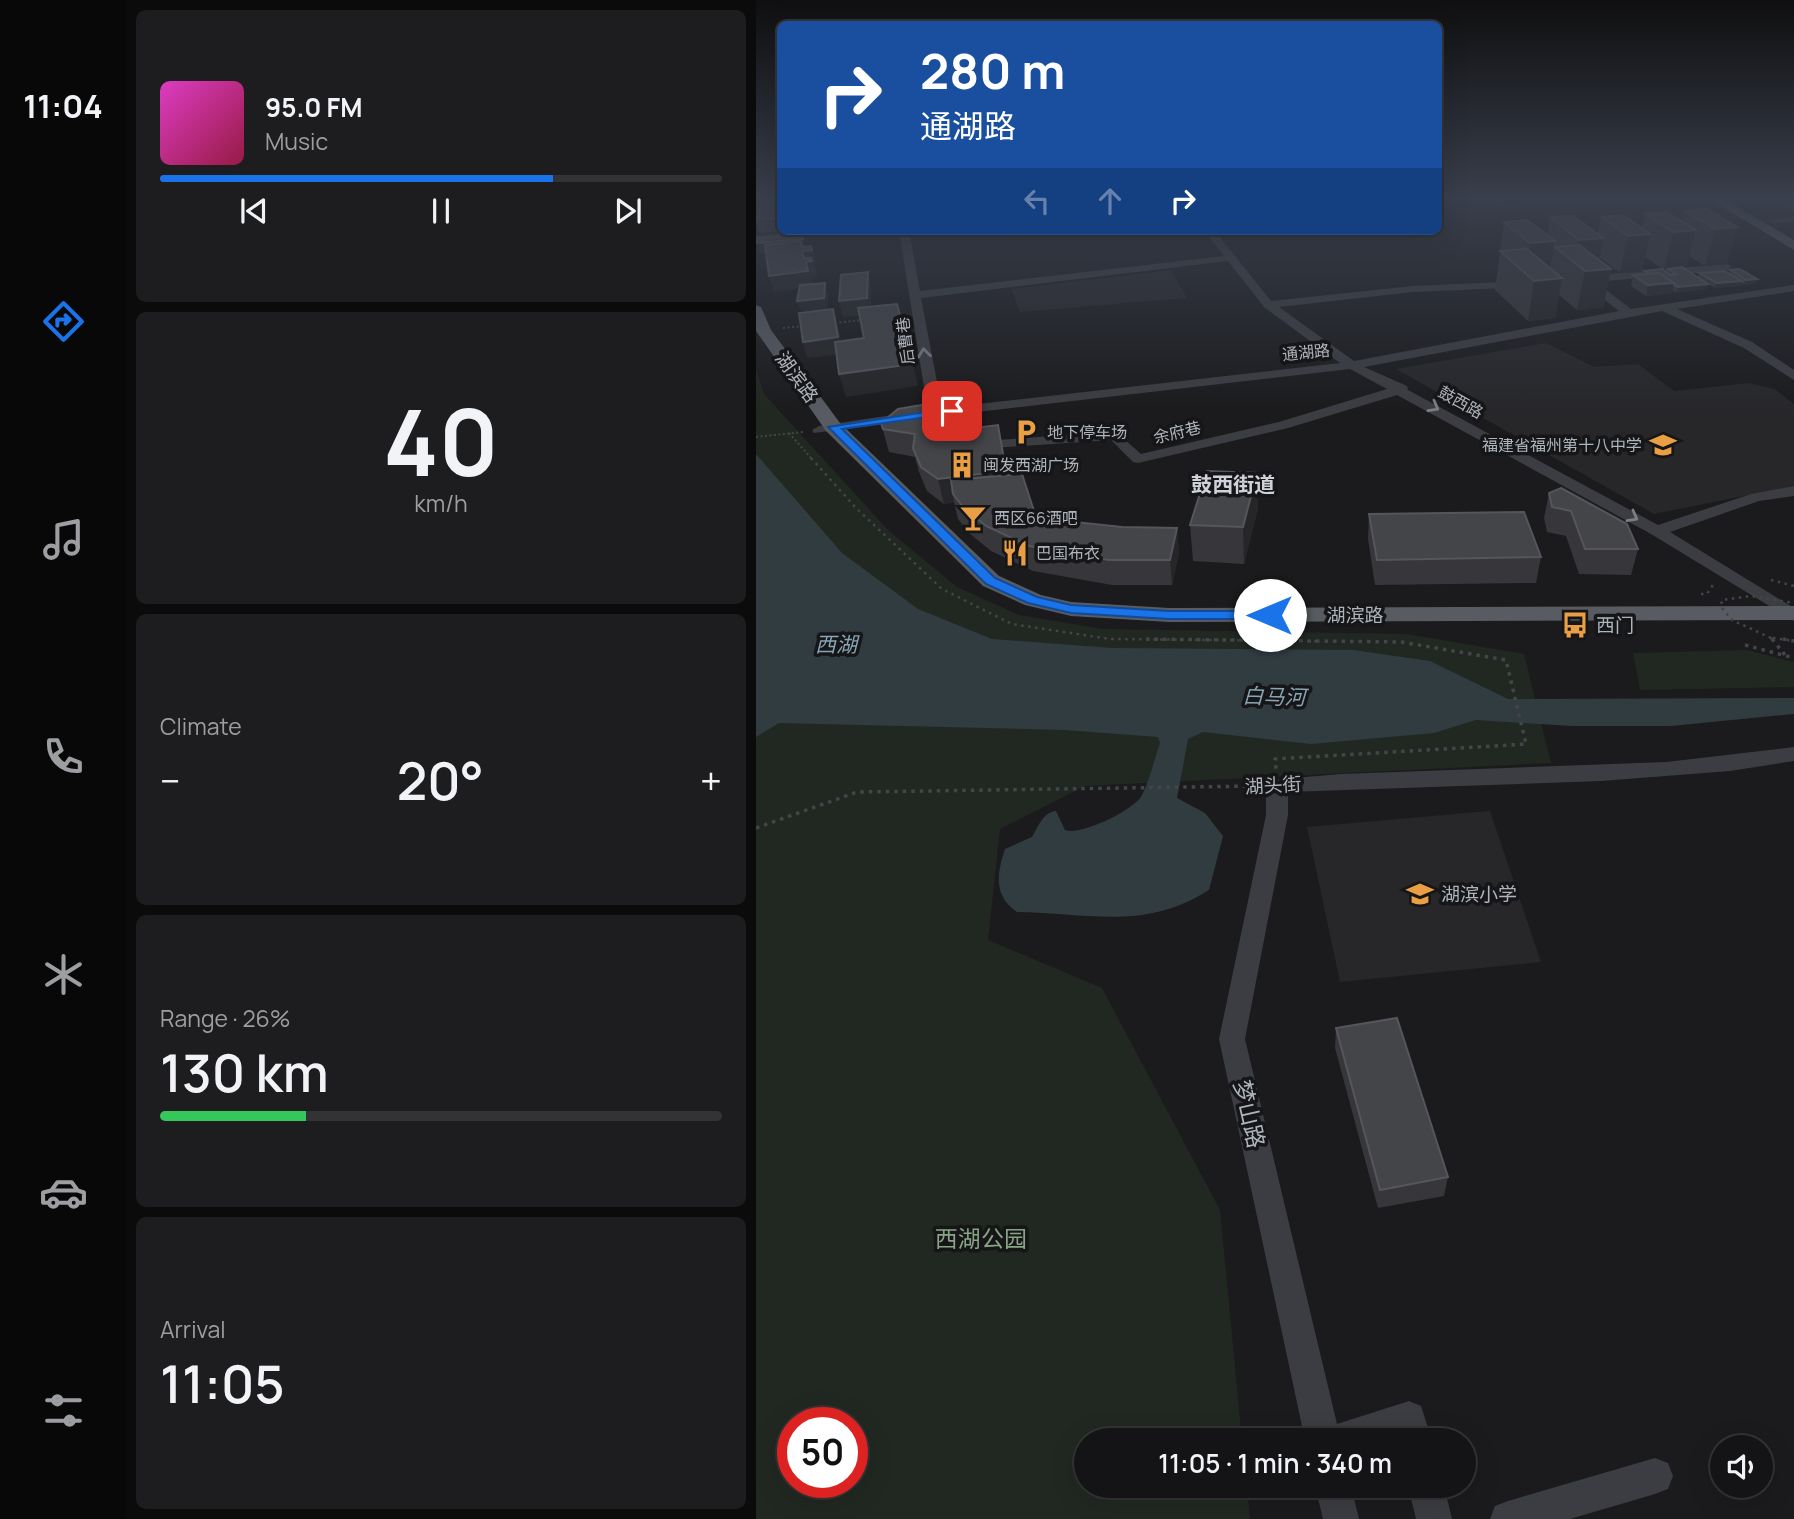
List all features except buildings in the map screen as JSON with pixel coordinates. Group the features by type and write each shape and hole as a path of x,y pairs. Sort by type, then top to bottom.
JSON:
{"main road":[{"name":"湖滨路","path":"756,310 760,334 826,428 961,576 993,598 1064,619 1173,625 1372,627 1793,614"}],"street":[{"name":"后曹巷","path":"912,270 926,374 934,396 973,430"},
{"path":"917,295 1130,270"},
{"name":"鼓西路","path":"1240,270 1268,305 1352,365 1402,389 1657,531 1793,614"},
{"path":"1629,313 1579,280 1694,270"},
{"path":"1268,305 1413,289 1537,283"},
{"name":"通湖路","path":"826,428 1352,365 1629,313 1794,288"},
{"path":"1664,309 1748,345 1794,376"},
{"name":"余府巷","path":"973,430 983,446 1115,435 1138,459 1283,425 1402,389"},
{"path":"1657,531 1756,497 1794,491"},
{"name":"湖头街","path":"1277,785 1355,779 1531,777 1754,761 1794,754"},
{"name":"梦山路","path":"1277,785 1278,815 1232,1039 1320,1428"},
{"path":"1378,1428 1409,1418 1411,1428"},
{"path":"1508,1519 1566,1511 1655,1476"},
{"path":"1336,1498 1340,1519"},
{"path":"1429,1498 1434,1519"}],"path":[{"path":"828,323 867,319"},
{"path":"760,334 802,326"},
{"path":"756,437 789,433"},
{"path":"1695,594 1707,594 1715,583 1705,577"},
{"path":"1793,614 1751,596 1721,600 1721,607 1732,620 1771,638 1794,641"},
{"path":"1771,638 1786,656"},
{"path":"1745,645 1794,659"},
{"path":"1277,785 1275,759 1527,744 1506,660"},
{"name":"湖头街","path":"756,828 857,792 1136,790 1277,785"}],"shaded area":[{"path":"1171,270 1187,298 1020,312 1011,289"},
{"name":"福建省福州第十八中学","path":"1546,343 1594,367 1638,364 1674,391 1749,383 1775,389 1794,404 1794,486 1654,514 1396,369"},
{"name":"湖滨小学","path":"1490,811 1541,962 1340,982 1307,827"}],"green space":[{"name":"西湖公园","path":"756,370 764,394 888,530 957,587 1019,615 1103,629 1407,634 1524,654 1551,763 1085,786 1000,829 988,940 1102,988 1220,1210 1241,1428 1074,1428 1074,1498 1248,1498 1250,1519 756,1519"},
{"path":"1747,650 1794,662 1794,687 1640,690 1633,653"}],"water":[{"name":"西湖","path":"756,454 842,553 918,609 992,639 1112,648 1353,650 1430,661 1508,699 1794,698 1794,714 1671,726 1571,726 1476,720 1434,733 1311,744 1203,732 1188,739 1177,798 1205,813 1223,836 1209,890 1185,903 1139,915 1116,917 1017,912 1004,899 999,884 1005,849 1032,837 1041,821 1051,812 1056,811 1065,830 1072,831 1094,826 1129,808 1145,789 1160,743 1158,737 1065,730 779,723 756,737"}],"place":[{"name":"地下停车场","path":"1026,432"},
{"name":"福建省福州第十八中学","path":"1663,445"},
{"name":"闽发西湖广场","path":"962,465"},
{"name":"西区66酒吧","path":"973,518"},
{"name":"巴国布衣","path":"1015,553"},
{"name":"西门","path":"1575,625"},
{"name":"湖滨小学","path":"1420,894"}],"district":[{"name":"鼓西街道","path":"1233,485"}],"route":[{"path":"952,411 833,427 991,581 1033,600 1071,609 1169,615 1270,615"}],"water label":[{"name":"白马河","path":"1274,697"}]}
